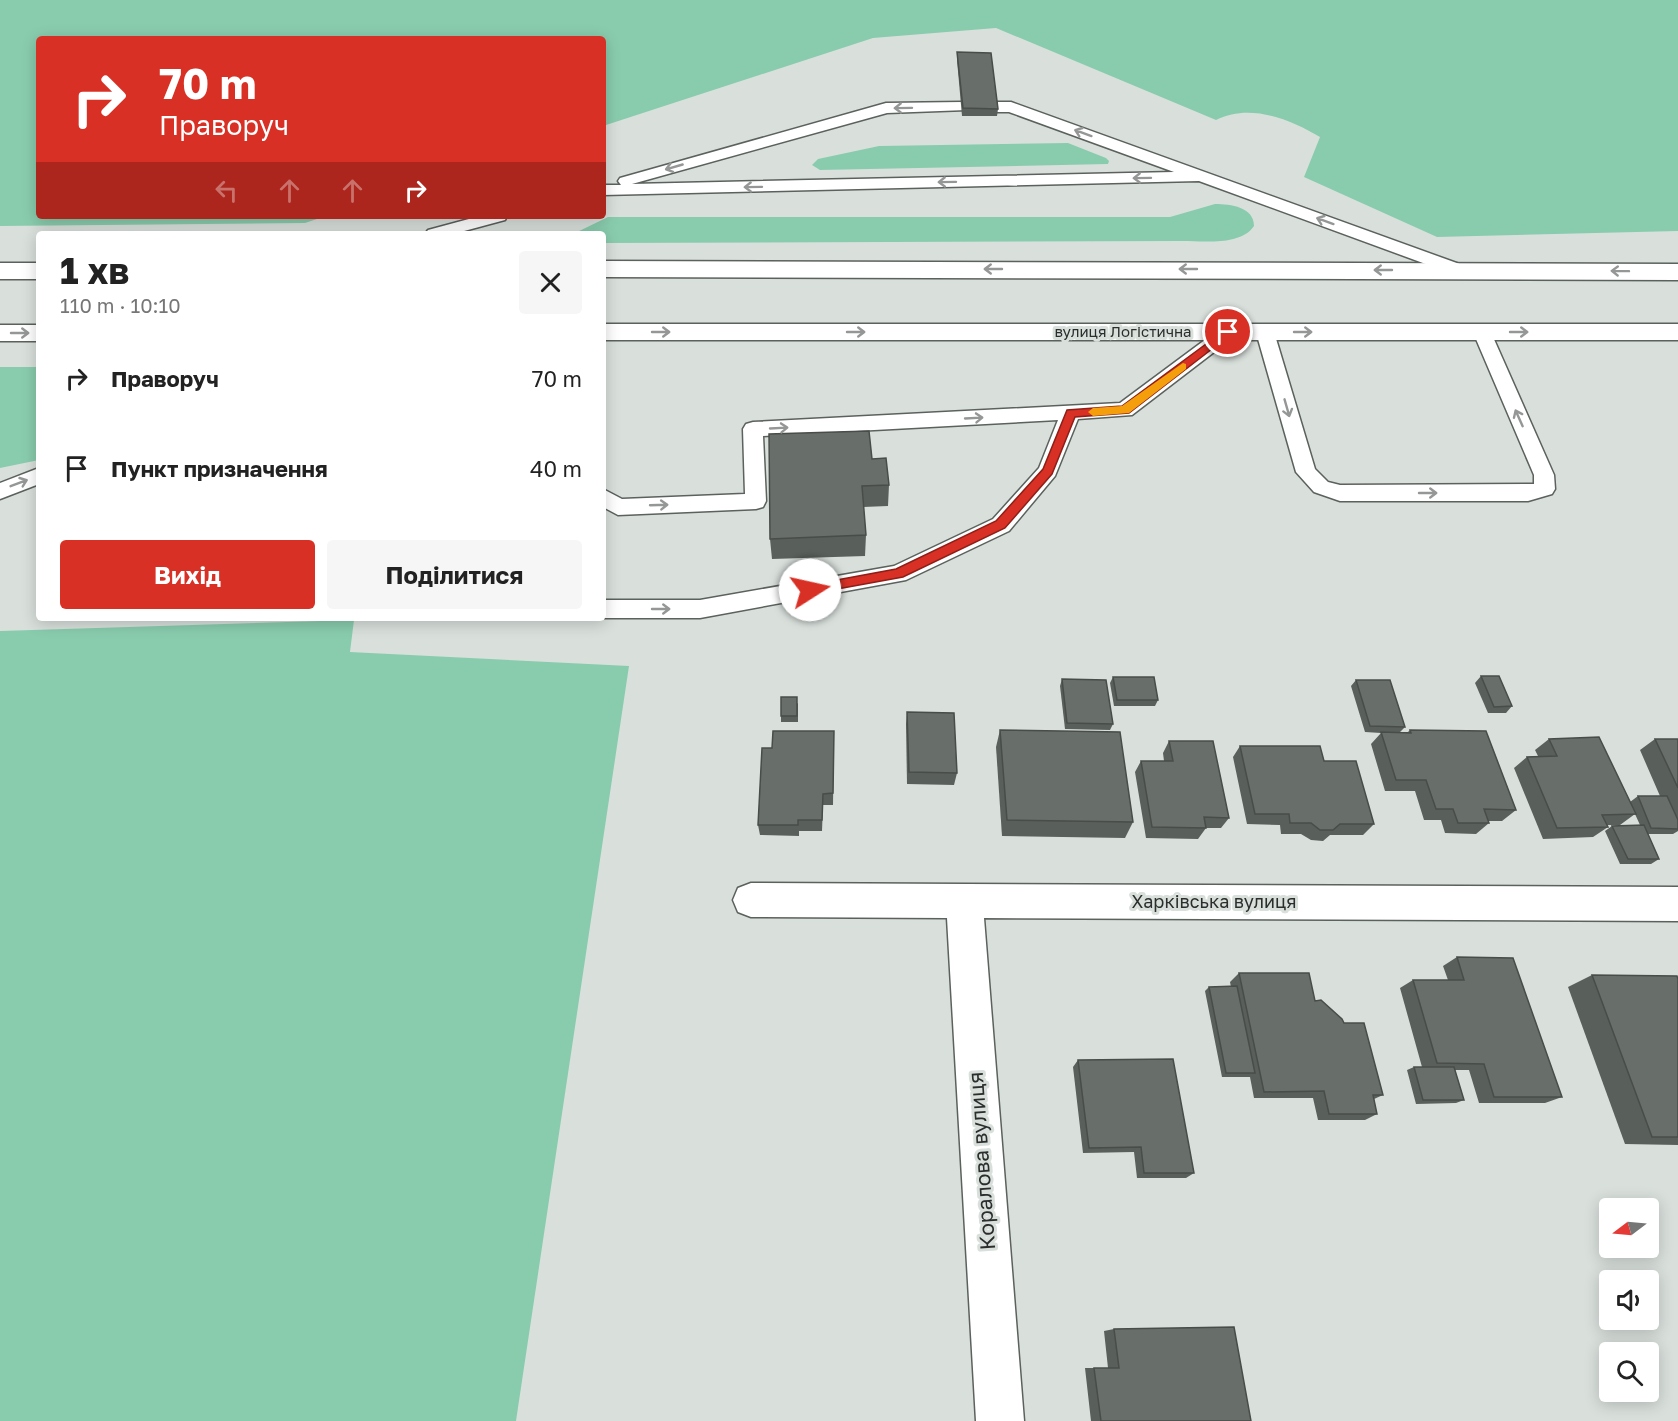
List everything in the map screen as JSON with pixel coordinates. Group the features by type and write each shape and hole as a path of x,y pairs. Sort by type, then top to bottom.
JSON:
{"main road":[{"path":"606,269 1678,272"},
{"path":"0,271 36,271"},
{"name":"вулиця Логістична","path":"606,332 1678,332"},
{"path":"0,333 36,333"},
{"name":"Харківська вулиця","path":"751,900 1678,904"},
{"name":"Коралова вулиця","path":"964,902 1000,1421"}],"lane":[{"path":"606,188 886,108 962,107"},
{"path":"996,107 1011,107 1459,270"},
{"path":"606,189 1201,176"},
{"path":"445,231 488,219"},
{"path":"606,499 618,507 756,501 753,429 1125,410 1228,332"},
{"path":"1265,332 1306,472 1321,487 1340,493 1528,493 1545,489 1544,475 1482,332"},
{"path":"606,609 700,609 898,574 1001,525 1048,471 1071,413"},
{"path":"0,491 36,477"}],"green space":[{"path":"0,0 1678,0 1678,231 1437,237 1304,177 1320,137 1295,124 1256,113 1229,115 1216,120 996,28 873,38 606,125 606,36 36,36 36,219 317,219 305,223 0,226"},
{"path":"1068,143 1106,158 1109,161 1108,164 820,170 812,165 818,159 879,146"},
{"path":"1215,204 1228,205 1246,211 1253,220 1254,226 1240,237 1211,242 606,243 606,231 579,231 608,217 1170,217"},
{"path":"0,367 36,367 36,461 0,468"},
{"path":"354,621 350,652 629,666 516,1421 0,1421 0,631"}],"building":[{"path":"957,52 991,53 998,109 963,108"},
{"path":"869,431 872,459 886,458 889,485 862,486 866,535 770,539 769,434"},
{"path":"1481,676 1499,676 1512,706 1494,707"},
{"path":"1113,677 1154,677 1158,700 1117,700"},
{"path":"1062,679 1106,680 1113,724 1067,723"},
{"path":"1356,680 1390,680 1405,727 1370,726"},
{"path":"781,697 797,697 797,716 781,716"},
{"path":"907,712 954,713 957,773 909,772"},
{"path":"1000,730 1120,732 1133,822 1007,820"},
{"path":"1410,730 1486,731 1516,810 1484,809 1489,823 1458,823 1453,809 1436,809 1426,780 1396,780 1381,732 1411,733"},
{"path":"773,731 834,731 833,793 823,794 822,820 798,820 798,825 758,825 762,748 772,748"},
{"path":"1599,737 1636,814 1602,815 1608,827 1557,828 1527,757 1557,756 1549,739"},
{"path":"1655,739 1678,739 1678,788"},
{"path":"1169,741 1213,741 1229,818 1204,817 1206,828 1152,827 1141,761 1173,761"},
{"path":"1240,746 1320,746 1324,761 1356,761 1374,824 1340,824 1333,830 1320,830 1311,823 1290,823 1289,814 1255,814"},
{"path":"1638,796 1667,796 1678,820 1678,829 1651,828"},
{"path":"1644,825 1659,859 1628,859 1612,826"},
{"path":"1457,957 1513,958 1562,1097 1494,1097 1484,1064 1437,1063 1413,980 1464,980"},
{"path":"1239,973 1309,973 1315,1001 1321,1000 1344,1023 1364,1023 1383,1095 1373,1095 1377,1114 1329,1114 1324,1091 1264,1092"},
{"path":"1592,975 1677,976 1678,1137 1652,1137"},
{"path":"1237,986 1255,1073 1226,1073 1209,987"},
{"path":"1173,1059 1194,1173 1144,1173 1141,1147 1089,1148 1078,1060"},
{"path":"1414,1067 1454,1067 1464,1100 1423,1100"},
{"path":"1234,1327 1251,1421 1101,1421 1094,1368 1119,1368 1114,1329"}],"slow traffic":[{"path":"1093,412 1125,410 1183,367"}],"route":[{"path":"810,590 898,574 1001,525 1048,471 1071,413 1125,410 1228,332"}]}
